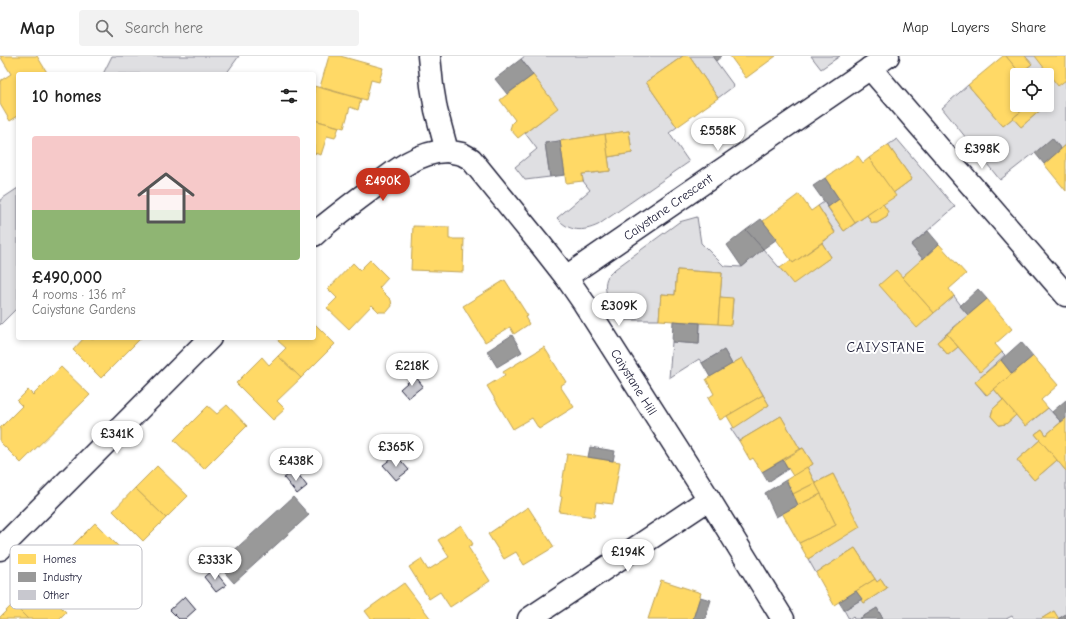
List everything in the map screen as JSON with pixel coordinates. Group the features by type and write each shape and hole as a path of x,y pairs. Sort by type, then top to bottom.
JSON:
{"street":[{"path":"316,233 402,166 420,157 438,151 447,151 436,110 429,56"},
{"name":"Caiystane Crescent","path":"566,277 888,56"},
{"path":"870,68 1066,295"},
{"name":"Caiystane Hill","path":"447,151 462,154 471,158 523,221 566,277 709,499 783,619"},
{"path":"0,549 208,340"},
{"path":"529,619 709,499"}],"shaded area":[{"path":"112,56 239,56 227,72 104,72"},
{"path":"525,56 683,56 646,82 677,127 669,133 689,162 598,225 582,230 566,226 557,218 590,190 583,181 582,174 610,171 608,157 632,153 629,131 545,143 550,177 525,180 515,167 537,149 525,133 557,108 521,59"},
{"path":"689,56 712,56 734,86 718,98"},
{"path":"811,56 840,56 821,69"},
{"path":"1025,56 1035,56 1050,68 1027,68 1032,64"},
{"path":"1054,71 1066,80 1066,145 1061,149 1052,139 1000,180 942,108 968,85 1003,126 1013,118 1021,127 1038,112 1054,112"},
{"path":"897,139 955,207 911,245 923,259 902,277 880,285 917,327 954,296 968,315 937,342 948,355 958,347 980,371 1002,352 1005,355 975,382 986,395 994,389 1003,400 993,409 991,416 999,425 1006,424 1016,415 1026,426 1048,408 1061,422 1046,435 1042,429 1035,434 1040,440 1017,460 1034,480 1057,460 1066,471 1066,614 1058,619 1054,611 1041,619 1014,619 1012,616 1006,619 883,619 877,608 859,619 854,619 853,616 849,619 844,610 862,599 864,603 887,588 881,579 877,582 855,548 816,573 808,559 859,527 833,474 815,483 807,467 813,464 803,448 800,449 781,416 739,441 731,429 769,405 742,358 732,364 724,350 702,363 699,359 669,378 672,342 699,344 700,323 731,324 733,299 720,297 722,273 677,270 675,295 661,294 659,320 619,320 606,293 606,281 608,276 615,269 679,222 697,217 701,243 724,266 742,267 763,249 793,283 831,257 822,243 835,232 818,206 824,202 844,231 867,215 872,223 877,223 887,217 888,212 883,204 893,193 912,179 888,145"},
{"path":"16,189 16,309 0,325 0,200"}],"building: Homes":[{"path":"0,56 37,56 47,72 16,72 16,117 10,121 0,104 0,81 11,74"},
{"path":"329,56 340,56 383,68 379,82 371,80 366,100 320,87"},
{"path":"683,56 689,56 718,98 677,127 646,82"},
{"path":"730,56 776,56 746,78"},
{"path":"1003,56 1006,56 1016,68 1010,68 1010,112 1020,112 1003,126 968,85"},
{"path":"1006,56 1025,56 1032,64 1027,68 1016,68"},
{"path":"1035,56 1066,56 1066,80 1058,86 1054,81 1054,68 1044,68"},
{"path":"533,75 558,108 518,138 510,129 515,120 500,100"},
{"path":"316,87 361,99 358,110 350,107 344,128 316,121"},
{"path":"1020,112 1038,112 1021,127 1013,118"},
{"path":"316,121 339,127 335,138 327,136 321,155 316,154"},
{"path":"629,131 632,153 608,157 605,134"},
{"path":"605,134 610,171 582,174 583,181 566,183 560,141"},
{"path":"888,145 912,179 893,193 869,158"},
{"path":"1066,145 1066,191 1044,164"},
{"path":"858,156 863,163 869,158 896,196 855,223 825,178"},
{"path":"799,194 811,211 818,206 835,233 793,263 763,221"},
{"path":"839,199 855,223 844,231 828,207"},
{"path":"883,204 888,212 887,217 877,223 872,223 867,215"},
{"path":"413,226 449,227 449,239 464,239 463,272 411,270"},
{"path":"822,243 831,257 793,284 780,268 791,260 793,263"},
{"path":"939,244 966,274 949,289 954,296 934,313 902,277"},
{"path":"370,260 388,278 379,288 391,300 392,306 387,312 379,312 372,305 349,329 327,308 337,298 328,289 353,263 360,270"},
{"path":"677,270 722,273 718,324 659,320 661,294 675,295"},
{"path":"896,270 934,313 917,328 879,285"},
{"path":"505,280 528,316 525,317 529,324 514,334 510,327 485,342 463,306"},
{"path":"720,297 733,298 731,325 718,324"},
{"path":"987,299 1012,329 995,344 1002,352 980,372 947,334"},
{"path":"316,325 335,344 301,378 278,356 286,348 278,341 316,340"},
{"path":"947,334 958,347 948,355 937,342"},
{"path":"82,340 139,340 101,378 73,350"},
{"path":"544,347 566,382 560,386 574,407 539,429 532,418 513,429 487,386 505,375 503,372"},
{"path":"278,356 301,378 277,401 285,409 273,420 236,383 262,357 269,365"},
{"path":"1033,356 1058,385 1041,400 1048,408 1025,426 994,389"},
{"path":"742,358 763,395 720,420 708,398 714,394 706,379"},
{"path":"1001,360 1012,374 987,395 975,382"},
{"path":"61,367 90,395 21,463 0,442 0,428 22,406 17,401 28,390 33,395"},
{"path":"763,395 769,405 734,428 727,416"},
{"path":"1003,400 1016,415 1006,424 999,425 991,416 993,409"},
{"path":"227,405 247,426 204,469 174,440 208,406 217,414"},
{"path":"781,416 800,449 762,472 753,458 750,460 739,441"},
{"path":"1066,418 1066,471 1035,434 1042,429 1046,435"},
{"path":"1040,440 1057,460 1034,480 1017,460"},
{"path":"803,448 813,464 793,476 783,460"},
{"path":"567,454 620,462 613,504 596,502 594,517 559,512"},
{"path":"157,466 188,496 166,518 135,488"},
{"path":"807,467 815,483 793,494 786,480"},
{"path":"833,474 860,527 808,559 799,543 836,525 815,483"},
{"path":"815,483 821,494 798,505 793,494"},
{"path":"135,488 166,518 143,541 113,511"},
{"path":"821,494 836,525 799,543 782,513"},
{"path":"528,507 554,547 524,565 516,552 504,559 488,534"},
{"path":"95,523 117,545 73,545"},
{"path":"461,525 473,544 468,547 490,581 450,607 440,592 429,599 409,567 421,559 428,570 449,557 438,540"},
{"path":"855,548 875,579 834,605 816,573"},
{"path":"875,579 877,582 881,579 887,588 864,603 856,591"},
{"path":"661,580 701,593 693,619 648,619"},
{"path":"404,583 431,619 371,619 365,611"},
{"path":"10,607 10,609 18,609 28,619 0,619 0,617"},
{"path":"18,609 63,609 66,612 59,619 28,619"},
{"path":"1054,611 1059,619 1041,619"}],"building: Industry":[{"path":"712,56 722,56 716,61"},
{"path":"521,59 533,75 507,94 495,79"},
{"path":"1052,138 1061,149 1044,164 1035,153"},
{"path":"560,141 565,175 550,177 545,143"},
{"path":"825,178 839,199 828,207 813,186"},
{"path":"761,219 777,239 763,249 746,230"},
{"path":"746,230 763,249 742,267 727,245"},
{"path":"928,231 939,244 923,259 911,245"},
{"path":"978,289 987,299 968,315 960,306"},
{"path":"673,321 700,323 699,344 672,342"},
{"path":"512,335 522,352 497,367 487,351"},
{"path":"1021,342 1033,356 1012,374 1001,360"},
{"path":"724,350 732,364 710,377 702,363"},
{"path":"1066,400 1066,418 1061,422 1052,412"},
{"path":"590,447 615,451 613,461 588,457"},
{"path":"783,460 788,469 768,482 762,472"},
{"path":"786,480 798,505 776,517 765,493"},
{"path":"293,497 309,515 234,583 218,565"},
{"path":"856,591 862,599 844,610 839,602"},
{"path":"700,597 711,600 705,619 693,619"},
{"path":"877,608 883,619 859,619"},
{"path":"1066,614 1066,619 1058,619"}],"building: Other":[{"path":"415,376 423,386 408,398 400,389"},
{"path":"396,455 409,470 396,480 383,465"},
{"path":"295,470 307,486 297,494 284,478"},
{"path":"213,569 226,585 216,592 204,577"},
{"path":"185,596 196,609 185,619 179,619 170,610"}],"district":[{"name":"CAIYSTANE","path":"886,347"}]}
